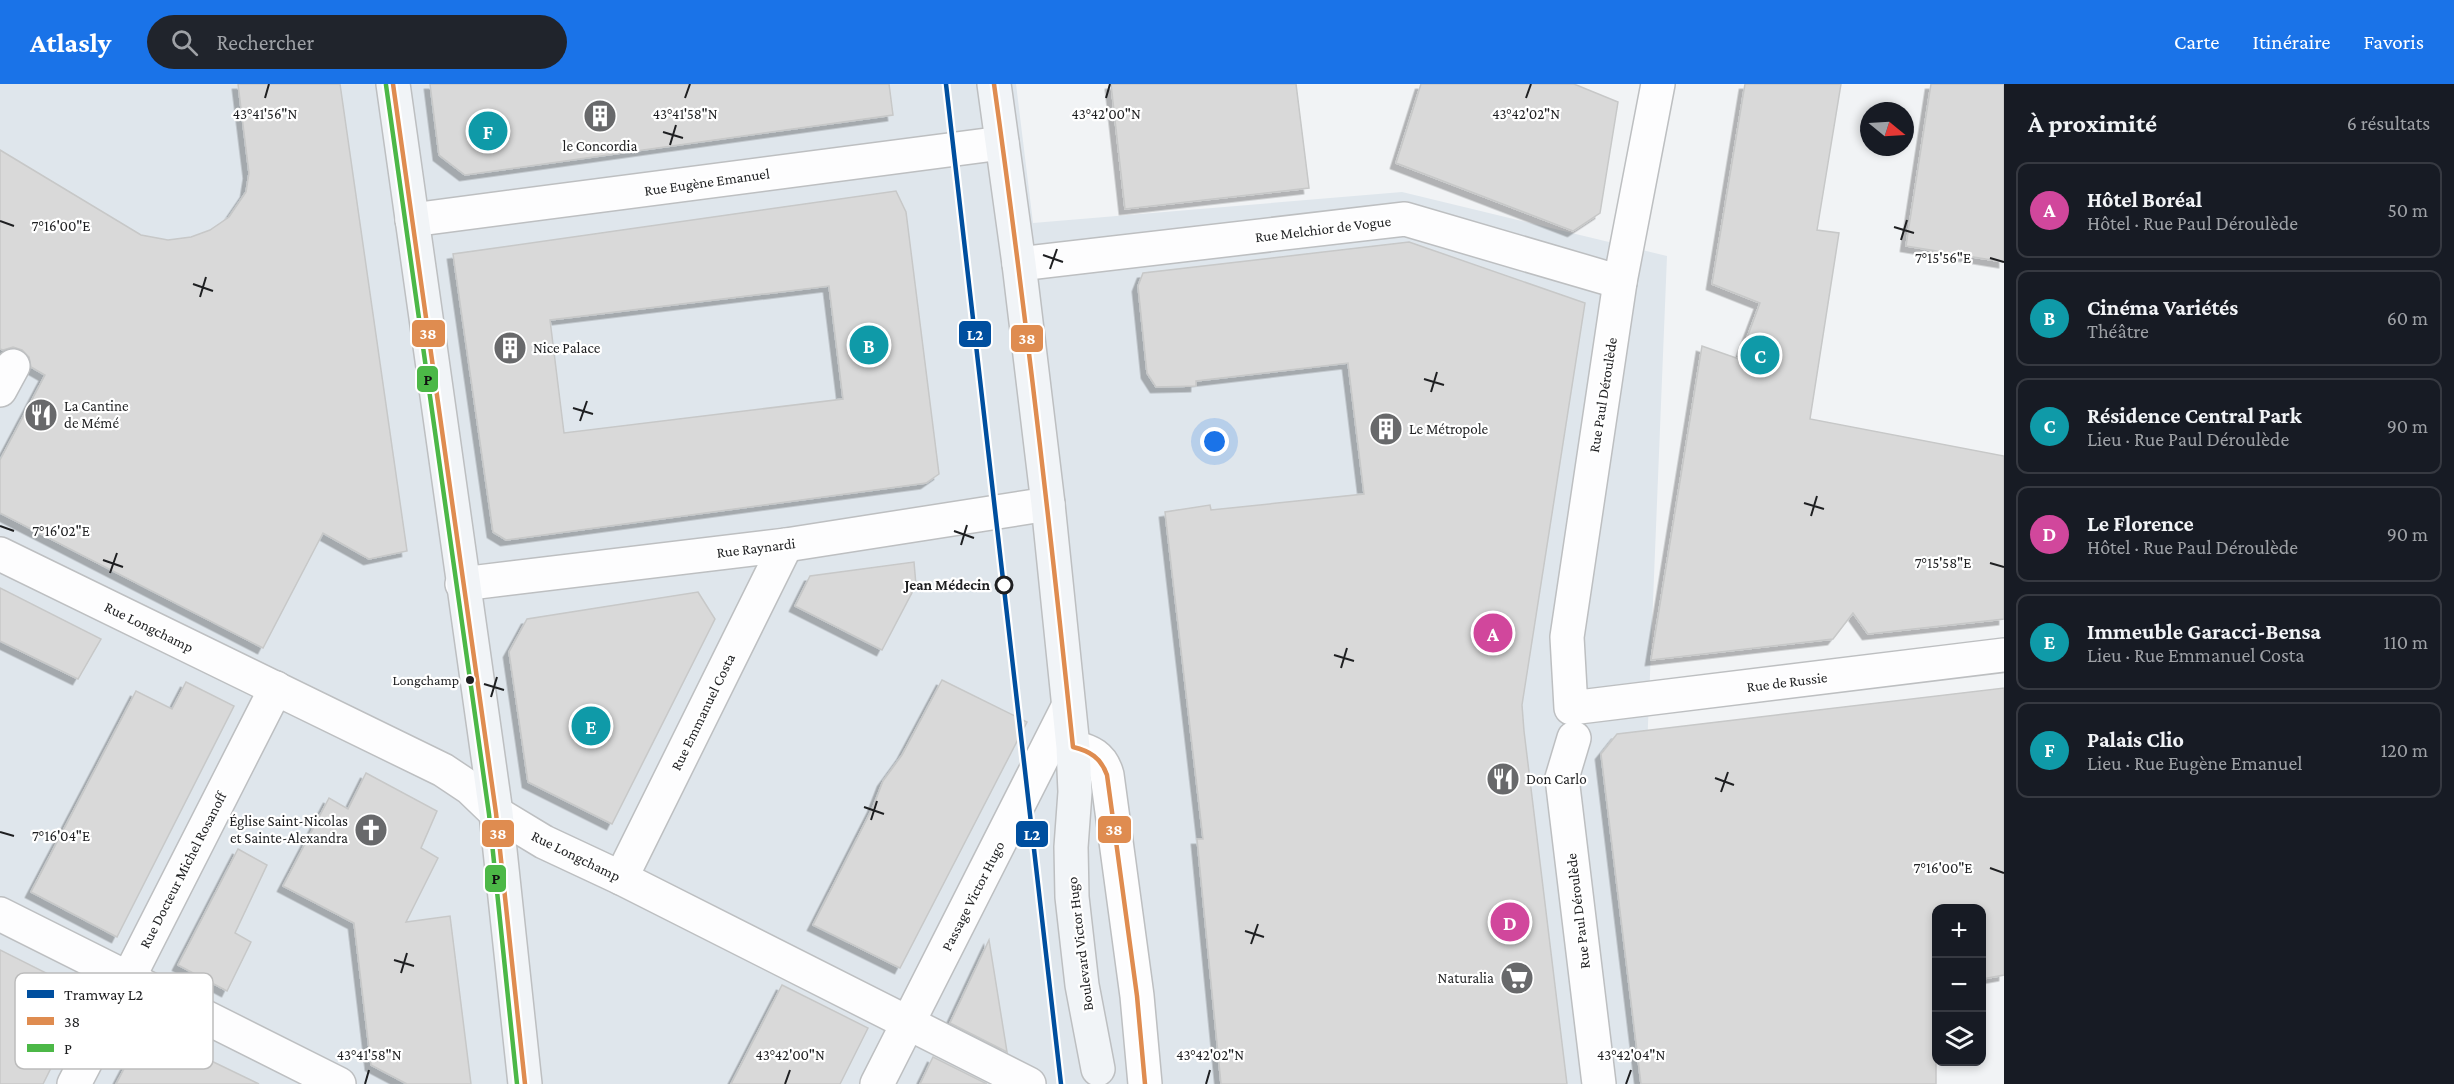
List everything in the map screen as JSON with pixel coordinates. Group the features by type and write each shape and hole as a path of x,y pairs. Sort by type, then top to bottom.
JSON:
{"main road":[{"path":"393,84 496,813 525,1084"},
{"name":"Boulevard Victor Hugo","path":"994,84 1019,264 1048,504 1073,747 1075,792 1071,847 1072,897 1083,985 1098,1069"}],"street":[{"name":"Rue Paul Déroulède","path":"1599,1084 1562,778 1572,723 1567,637 1620,282 1658,84"},
{"name":"Rue Eugène Emanuel","path":"412,220 1002,143"},
{"name":"Rue Melchior de Vogue","path":"1019,264 1405,219 1620,282"},
{"name":"Rue Raynardi","path":"462,584 786,545 1048,504"},
{"name":"Rue Emmanuel Costa","path":"621,878 786,545"},
{"name":"Rue Longchamp","path":"0,554 443,770 470,788 496,813 544,842 621,878 1029,1084"},
{"name":"Rue de Russie","path":"1572,723 2004,655"},
{"name":"Rue Docteur Michel Rosanoff","path":"131,973 276,688"},
{"name":"Passage Victor Hugo","path":"877,1084 1068,706"},
{"path":"1073,747 1088,750 1098,757 1107,775 1137,996 1145,1084"},
{"path":"0,914 118,973"},
{"path":"213,1021 339,1084"},
{"name":"Rue Docteur Michel Rosanoff","path":"74,1084 82,1069"}],"shaded area":[{"path":"0,84 1016,84 1033,223 1402,192 1667,256 1647,749 1685,1084 0,1084"}],"building":[{"path":"238,84 340,84 407,551 369,559 323,533 263,648 0,513 0,460 45,375 31,367 29,357 22,350 13,347 0,349 0,150 141,235 168,240 191,237 210,230 229,217 246,192 249,173"},
{"path":"430,84 889,84 893,115 465,175 439,155"},
{"path":"1111,84 1296,84 1309,188 1125,209"},
{"path":"1421,84 1574,84 1618,102 1600,213 1573,231 1396,163"},
{"path":"1745,84 1841,84 1817,230 1839,233 1810,419 2004,456 2004,619 1868,634 1853,613 1833,639 1651,660 1702,346 1739,359 1760,303 1712,284"},
{"path":"1931,84 2004,84 2004,262 1906,246"},
{"name":"Nice Palace","path":"896,191 906,212 939,474 926,483 506,540 493,532 453,254","holes":["829,286 843,399 564,433 550,320"]},
{"path":"1409,242 1585,303 1522,705 1567,1084 1221,1084 1197,839 1203,839 1165,512 1210,505 1211,510 1364,494 1348,363 1196,381 1196,386 1156,387 1147,373 1138,286 1143,273"},
{"path":"914,562 916,585 882,650 795,606 810,576"},
{"path":"0,588 101,639 78,679 0,641"},
{"path":"698,592 715,619 612,824 528,782 509,652 527,619"},
{"path":"942,680 1027,722 900,968 813,925 873,807 883,781 902,755"},
{"path":"186,682 234,706 117,937 31,892 136,691 172,709"},
{"path":"2004,688 2004,975 1986,978 1986,904 1932,904 1932,1066 1936,1066 1936,1084 1641,1084 1601,754 1617,734"},
{"path":"366,773 437,811 421,848 438,858 406,922 450,916 471,1084 407,1084 371,1065 354,923 283,886 329,798 348,809"},
{"path":"238,849 267,865 235,933 251,942 227,991 213,984 213,973 193,973 178,965"},
{"path":"989,940 1007,1052 950,1023"},
{"path":"0,950 46,973 15,973 15,1069 50,1069 43,1084 0,1084"},
{"path":"782,985 868,1028 840,1084 731,1084"},
{"path":"933,1057 987,1084 920,1084"},
{"path":"213,1062 259,1084 116,1084 124,1069 213,1069"}],"tram line":[{"name":"L2","path":"946,84 1061,1084"}],"transit line":[{"name":"38","path":"393,84 496,813 525,1084"},
{"name":"38","path":"994,84 1036,415 1073,747 1094,756 1102,764 1107,775 1137,996 1145,1084"},
{"name":"P","path":"386,85 489,814 517,1084"}],"place":[{"name":"le Concordia","path":"600,116"},
{"name":"Palais Clio","path":"488,131"},
{"name":"Cinéma Variétés","path":"869,345"},
{"name":"Nice Palace","path":"510,348"},
{"name":"Résidence Central Park","path":"1760,355"},
{"name":"La Cantine de Mémé","path":"41,415"},
{"name":"Le Métropole","path":"1386,429"},
{"name":"Jean Médecin","path":"1004,585"},
{"name":"Hôtel Boréal","path":"1493,633"},
{"name":"Longchamp","path":"470,680"},
{"name":"Immeuble Garacci-Bensa","path":"591,726"},
{"name":"Don Carlo","path":"1503,779"},
{"name":"Église Saint-Nicolas et Sainte-Alexandra","path":"371,830"},
{"name":"Le Florence","path":"1510,922"},
{"name":"Naturalia","path":"1517,978"}]}
